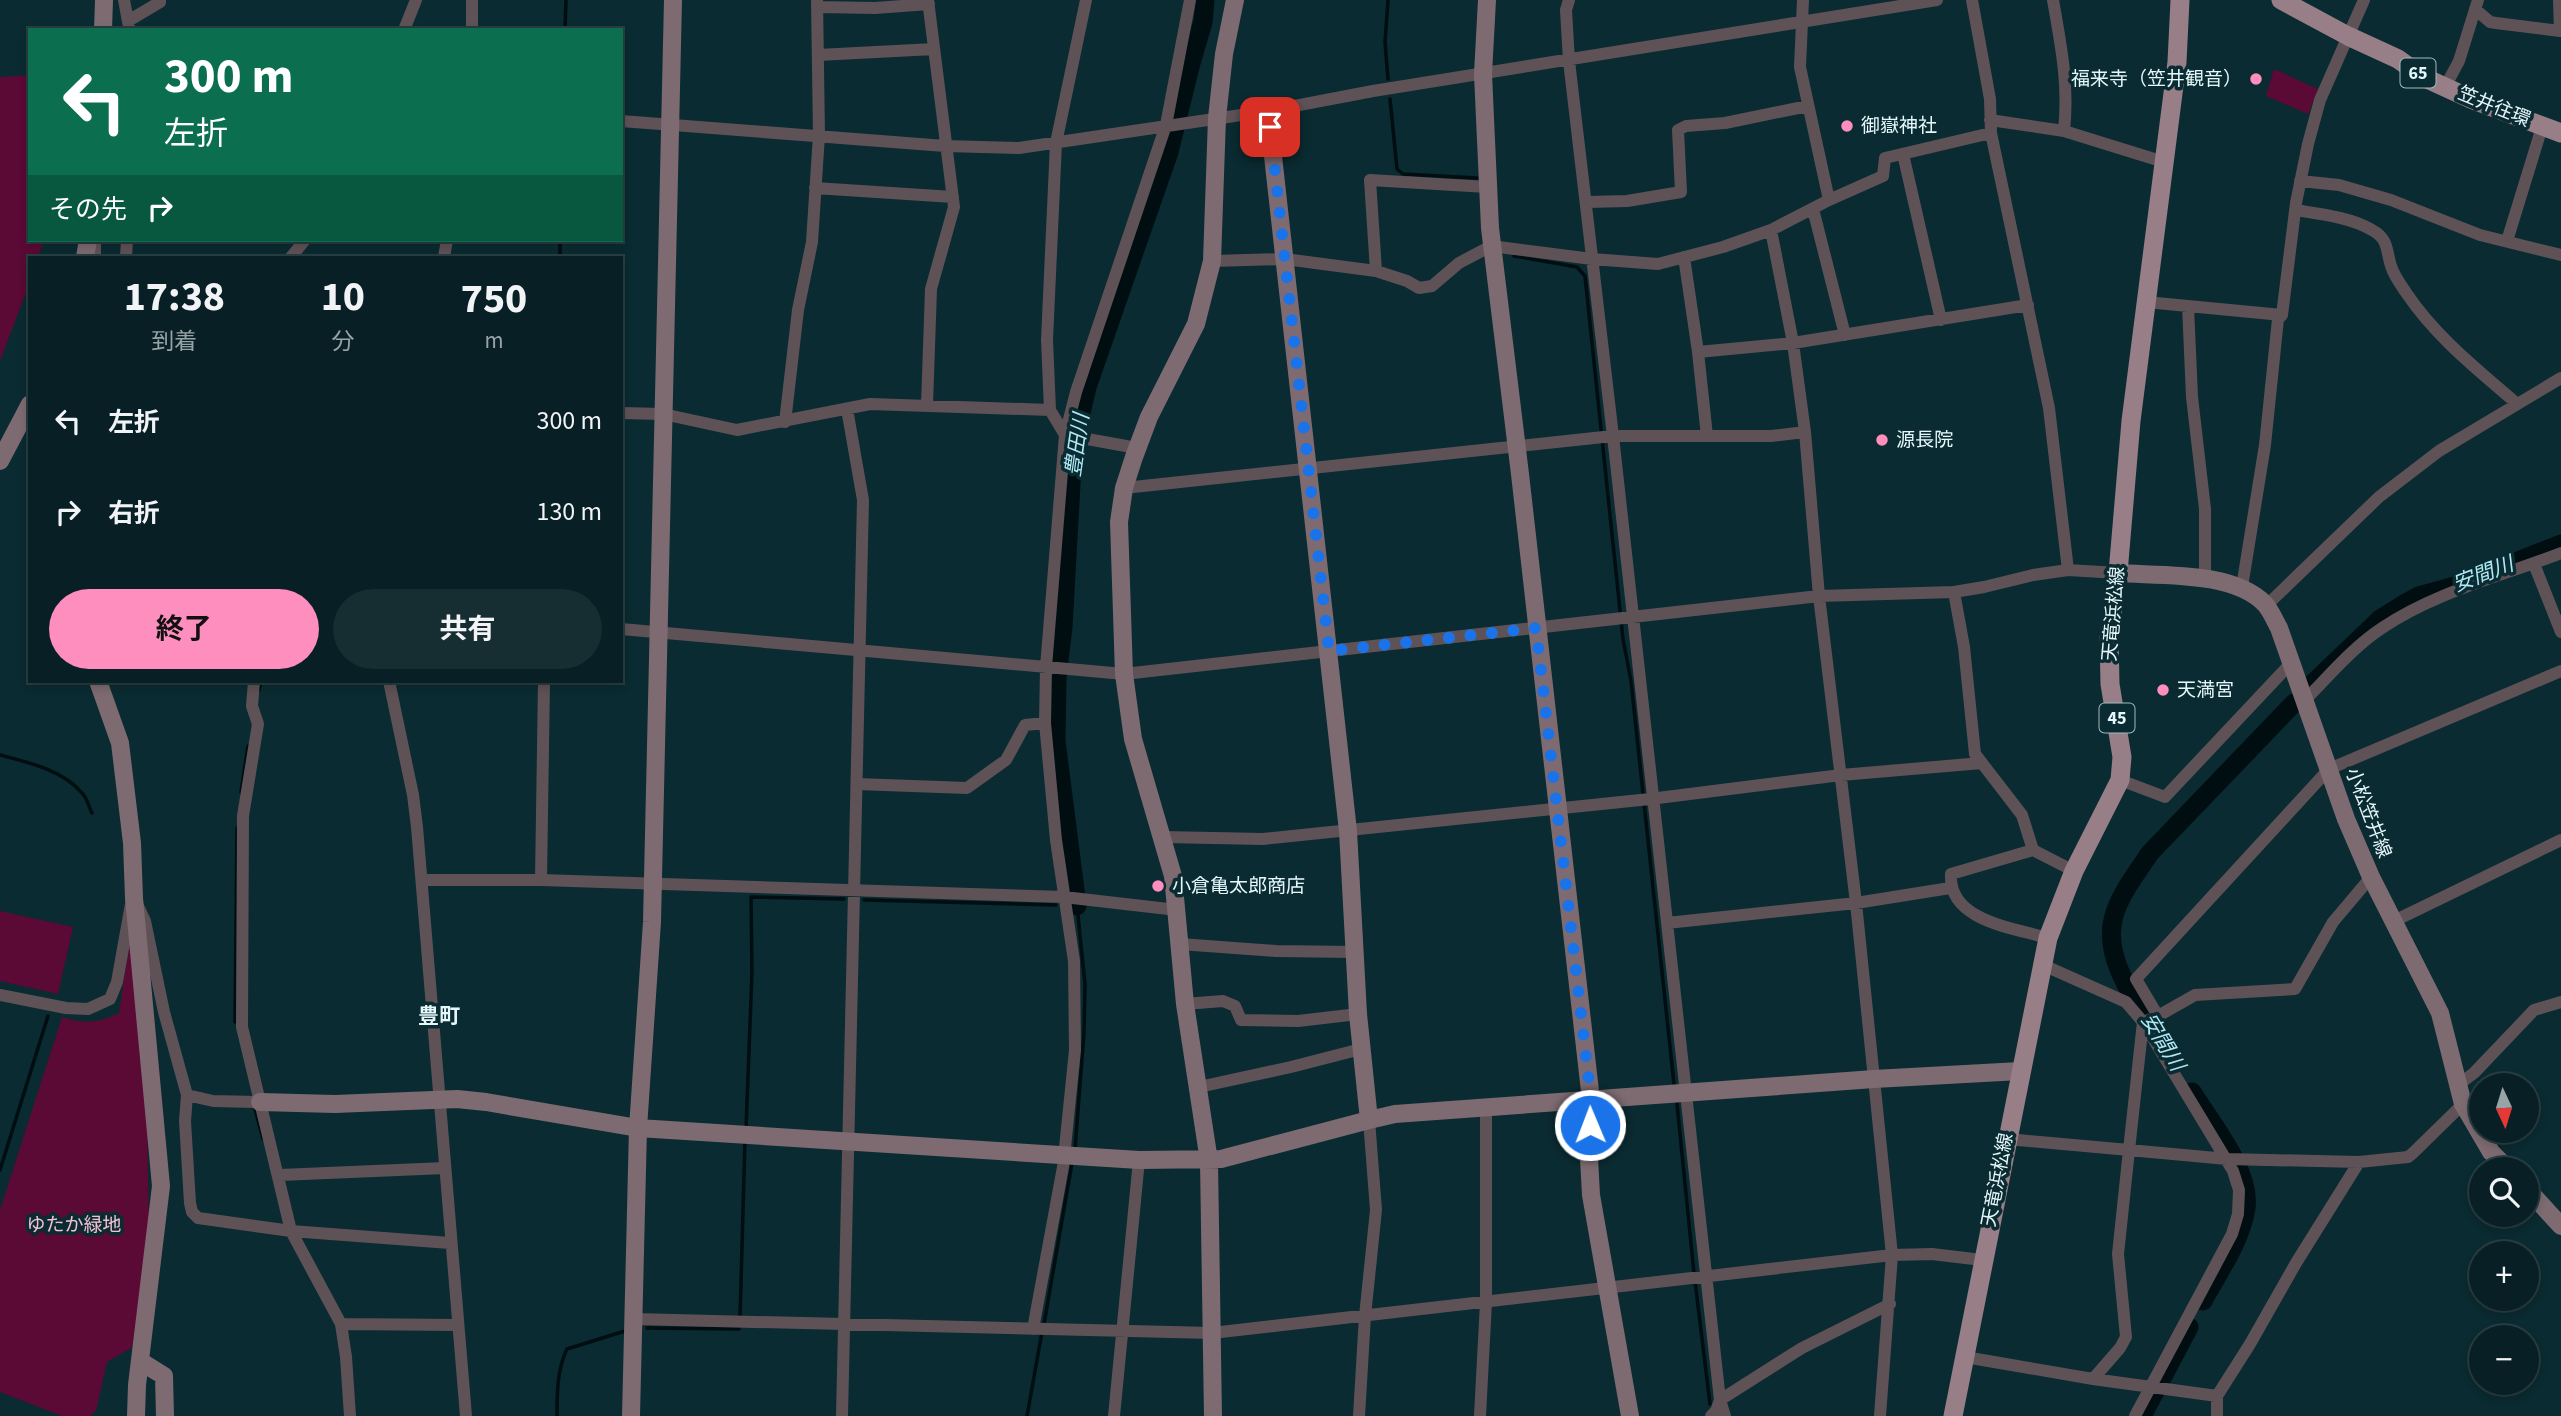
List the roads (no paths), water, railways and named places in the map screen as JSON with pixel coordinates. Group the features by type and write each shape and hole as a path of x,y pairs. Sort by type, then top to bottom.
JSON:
{"main road":[{"name":"天竜浜松線","path":"1953,1416 2048,938 2074,871 2120,780 2122,757 2110,684 2109,637 2118,573 2131,421 2177,62 2180,0"},
{"name":"笠井往環","path":"2281,0 2398,59 2423,77 2561,133"}],"street":[{"path":"103,28 104,0"},
{"path":"124,0 129,26 160,0"},
{"path":"405,28 416,0"},
{"path":"472,0 472,28"},
{"path":"631,1416 638,1128 652,922 673,0"},
{"path":"1086,0 1056,143 1047,340 1050,410 1065,435 1138,448"},
{"path":"1034,1329 1071,1156 1075,1049 1074,961 1045,723 1065,435 1076,391 1168,125 1190,0"},
{"path":"1213,1416 1209,1161 1185,1004 1173,876 1163,837 1140,771 1133,739 1124,674 1119,522 1124,488 1149,417 1196,324 1212,261 1217,118 1224,54 1235,0"},
{"path":"1487,0 1483,74 1491,246 1591,1100 1591,1195 1630,1416"},
{"path":"1569,0 1566,10 1569,61 1587,202 1605,436 1631,617 1686,1094 1698,1278 1725,1416"},
{"path":"1803,0 1800,67 1829,200"},
{"path":"623,121 945,146 1011,148 1268,111 1937,0"},
{"path":"1972,0 1989,89 1990,126 2049,408 2068,570"},
{"path":"2053,0 2065,64 2064,131"},
{"path":"2242,587 2265,445 2278,319 2282,315 2300,181 2320,100 2364,0"},
{"path":"2476,4 2490,22 2560,31 2559,0"},
{"path":"785,422 795,333 812,242 819,135 817,3 875,8 929,2 954,207 931,289 927,405"},
{"path":"2445,87 2459,61 2476,4"},
{"path":"818,55 934,49"},
{"path":"1587,202 1627,201 1681,192 1677,141 1678,130 1686,126 1724,123 1808,106"},
{"path":"1268,111 1348,831 1358,1014 1376,1210 1365,1316 1359,1416"},
{"path":"1212,261 1285,259 1376,271 1419,288 1432,286 1459,263 1491,246 1592,259 1658,264 1723,247 1771,230 1883,176 1885,158 1990,126 2064,131 2164,162"},
{"path":"2507,241 2542,127"},
{"path":"1903,154 1941,320"},
{"path":"1376,271 1370,180 1488,187"},
{"path":"2300,181 2339,185 2391,200 2480,234 2561,256"},
{"path":"815,188 953,197"},
{"path":"1813,209 1846,335"},
{"path":"2295,210 2329,215 2374,230 2387,245 2390,265 2399,283 2430,326 2516,403"},
{"path":"1771,230 1794,343 1805,432 1819,596 1856,903 1892,1255 1880,1416"},
{"path":"292,256 303,242"},
{"path":"1684,257 1707,436"},
{"path":"2146,302 2282,315"},
{"path":"1698,352 1794,343 2028,305"},
{"path":"2188,306 2193,397 2205,509 2205,579"},
{"path":"2266,605 2379,497 2439,450 2561,378"},
{"path":"623,413 663,414 737,430 870,404 1050,410"},
{"path":"842,1416 863,500 847,409"},
{"path":"0,461 28,410"},
{"path":"1124,488 1605,436 1771,436 1805,432"},
{"path":"2304,701 2380,629 2412,609 2561,553"},
{"path":"2534,564 2561,632"},
{"path":"623,629 1124,674 1819,596 1954,592 2068,570 2118,573"},
{"name":"小松笠井線","path":"2118,573 2205,579 2242,587 2266,605 2279,628 2346,819 2371,877 2440,1013 2463,1104 2496,1157"},
{"path":"1954,592 1964,647 1975,754 2022,816 2033,850"},
{"path":"2120,780 2165,797 2291,663"},
{"path":"2135,1416 2155,1388 2232,1234 2238,1214 2239,1190 2231,1159 2149,1019 2136,979 2329,769 2561,671"},
{"path":"99,683 120,743 132,843 134,898 161,1186 137,1385 136,1416"},
{"path":"254,683 251,706 257,724 243,816 242,1027 279,1175 288,1230 341,1324 350,1416"},
{"path":"389,683 413,795 422,880 466,1416"},
{"path":"541,880 544,683"},
{"path":"857,784 967,788 1006,760 1025,725 1045,723"},
{"path":"1163,837 1263,839 1635,801 1841,775 1982,763"},
{"path":"2394,921 2561,839"},
{"path":"2048,938 1988,921 1965,909 1950,888 1951,874 2033,850 2074,871"},
{"path":"2149,1019 2195,995 2295,989 2333,922 2371,877"},
{"path":"422,880 541,880 1066,897 1177,910"},
{"path":"1667,923 1856,903 1950,888"},
{"path":"0,995 66,1008 88,1009 110,999 117,982 128,910 134,898"},
{"path":"134,898 145,921 164,1012 187,1095 186,1133 191,1212 198,1218 213,1222 450,1243"},
{"path":"1180,944 1276,951 1355,952"},
{"path":"2043,965 2126,1002 2149,1019"},
{"path":"1185,1004 1223,1001 1235,1006 1241,1020 1298,1021 1358,1014"},
{"path":"2458,1085 2474,1073 2534,1010 2561,1002"},
{"path":"2093,1379 2126,1337 2118,1254 2129,1150 2149,1019"},
{"path":"1199,1087 1291,1068 1361,1049"},
{"path":"187,1095 213,1101 335,1104 440,1100 486,1102 638,1128 1139,1160 1209,1161 1395,1114 2020,1071"},
{"path":"2007,1139 2231,1159 2359,1162 2408,1157 2426,1143 2463,1104"},
{"path":"1480,1416 1486,1302 1486,1107"},
{"path":"1114,1416 1139,1160"},
{"path":"2217,1416 2217,1396 2359,1162"},
{"path":"279,1175 445,1168"},
{"path":"2539,1202 2561,1226"},
{"path":"634,1320 1212,1333 1892,1255 1932,1254 1983,1260"},
{"path":"1711,1416 1720,1400 1802,1348 1890,1304"},
{"path":"341,1324 457,1325"},
{"path":"1965,1357 2093,1379 2217,1396"},
{"path":"140,1361 164,1377 165,1416"}],"waterway":[{"path":"565,28 566,0"},
{"name":"豊田川","path":"1077,906 1056,741 1057,677 1063,627 1073,448 1087,387 1169,152 1203,22 1205,0"},
{"path":"1388,0 1385,42 1388,79"},
{"path":"1390,99 1397,169 1403,174 1477,178"},
{"path":"560,242 560,256"},
{"path":"1514,256 1577,267 1585,276 1674,1084"},
{"name":"安間川","path":"2310,686 2380,619 2404,604 2419,596 2455,586 2561,544"},
{"path":"259,690 261,683"},
{"name":"安間川","path":"2154,1031 2130,993 2117,964 2111,935 2115,912 2150,853 2294,703"},
{"path":"241,792 248,746"},
{"path":"0,755 44,768 65,778 84,795 92,813"},
{"path":"235,1022 237,828"},
{"path":"746,1129 752,972 751,897 844,899"},
{"path":"864,900 1056,905"},
{"path":"1072,906 1077,906 1085,984 1075,1149"},
{"path":"0,1170 48,1016"},
{"name":"安間川","path":"2192,1092 2228,1147 2246,1193 2246,1208 2239,1232 2229,1256 2203,1301"},
{"path":"1677,1104 1694,1273"},
{"path":"255,1109 263,1139"},
{"path":"740,1318 745,1140"},
{"path":"1044,1324 1072,1163"},
{"path":"1695,1281 1710,1404"},
{"path":"647,1328 739,1329 739,1326"},
{"name":"安間川","path":"2142,1416 2189,1327"},
{"path":"557,1416 559,1373 567,1349 625,1331"},
{"path":"1027,1416 1042,1332"}],"place":[{"name":"福来寺（笠井観音）","path":"2256,79"},
{"name":"御嶽神社","path":"1847,126"},
{"name":"源長院","path":"1882,440"},
{"name":"天満宮","path":"2163,690"},
{"name":"小倉亀太郎商店","path":"1158,886"}],"district":[{"name":"豊町","path":"439,1016"}],"park label":[{"name":"ゆたか緑地","path":"74,1225"}]}
